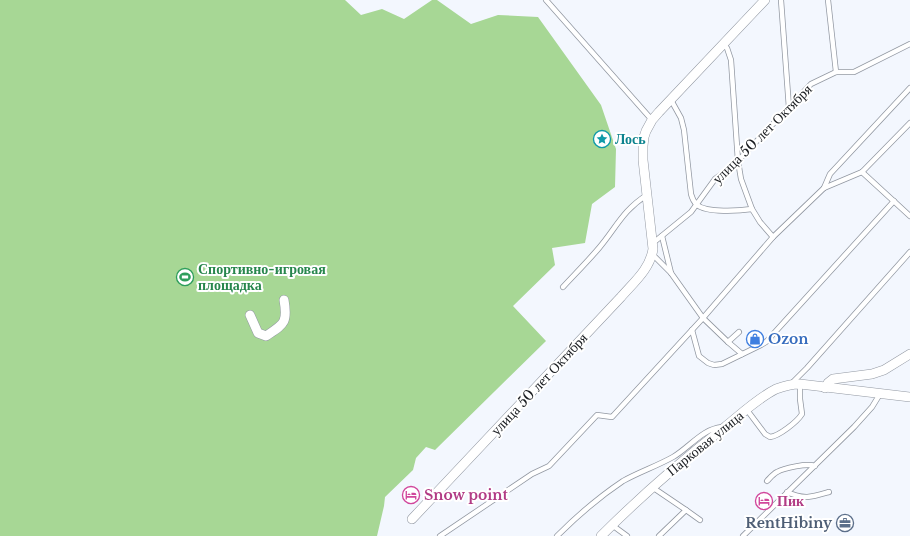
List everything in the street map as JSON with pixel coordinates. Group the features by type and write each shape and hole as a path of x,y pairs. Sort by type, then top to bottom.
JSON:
{"street":[{"name":"улица 50 лет Октября","path":"412,519 621,297 647,267 652,254 653,243 643,160 644,137 652,120 765,0"},
{"path":"250,315 258,333 266,336 284,323 287,313 284,300"},
{"path":"825,388 828,382 833,379 872,374 884,370 910,354"},
{"name":"Парковая улица","path":"601,536 652,487 774,390 790,384 800,384 910,397"}],"lane":[{"path":"546,0 652,120"},
{"path":"781,0 789,108"},
{"path":"828,0 836,72"},
{"name":"улица 50 лет Октября","path":"653,243 691,212 714,179 729,170 812,84 836,72 854,72 910,44"},
{"path":"724,45 727,48 731,60 738,161 741,179 752,209 760,222 773,237"},
{"path":"824,188 830,174 910,88"},
{"path":"671,100 681,118 684,130 691,194 693,200 697,205 705,208 733,212 752,209"},
{"path":"440,536 532,474 549,466 597,415 612,417 703,318 773,237 824,188 862,172 910,123"},
{"path":"862,172 910,216"},
{"path":"563,287 600,247 625,213 635,203 647,195"},
{"path":"692,330 699,356 708,364 714,365 722,364 753,350 766,342 894,201"},
{"path":"662,236 671,273"},
{"path":"790,384 807,368 910,252"},
{"path":"652,254 671,273 703,318 742,354"},
{"path":"728,342 739,332"},
{"path":"747,410 765,434 767,436 773,436 799,419 802,414 800,384"},
{"path":"743,536 868,412 880,394"},
{"path":"557,536 582,513 624,481 674,457 710,430 714,428 726,427"},
{"path":"767,480 781,471 811,464 815,466"},
{"path":"652,487 700,520"},
{"path":"787,492 794,496 809,498 829,492"},
{"path":"659,536 686,510"},
{"path":"612,525 627,536"}],"green space":[{"path":"0,0 345,0 361,15 382,9 404,19 432,0 437,0 471,24 498,15 538,17 601,105 616,149 615,187 592,204 585,243 552,248 555,265 513,306 546,341 435,450 426,447 416,458 413,470 385,497 377,536 0,536"}],"place":[{"name":"Лось","path":"602,139"},
{"name":"Спортивно-игровая площадка","path":"185,277"},
{"name":"Ozon","path":"755,339"},
{"name":"Snow point","path":"411,495"},
{"name":"Пик","path":"764,501"},
{"name":"RentHibiny","path":"845,523"}]}
